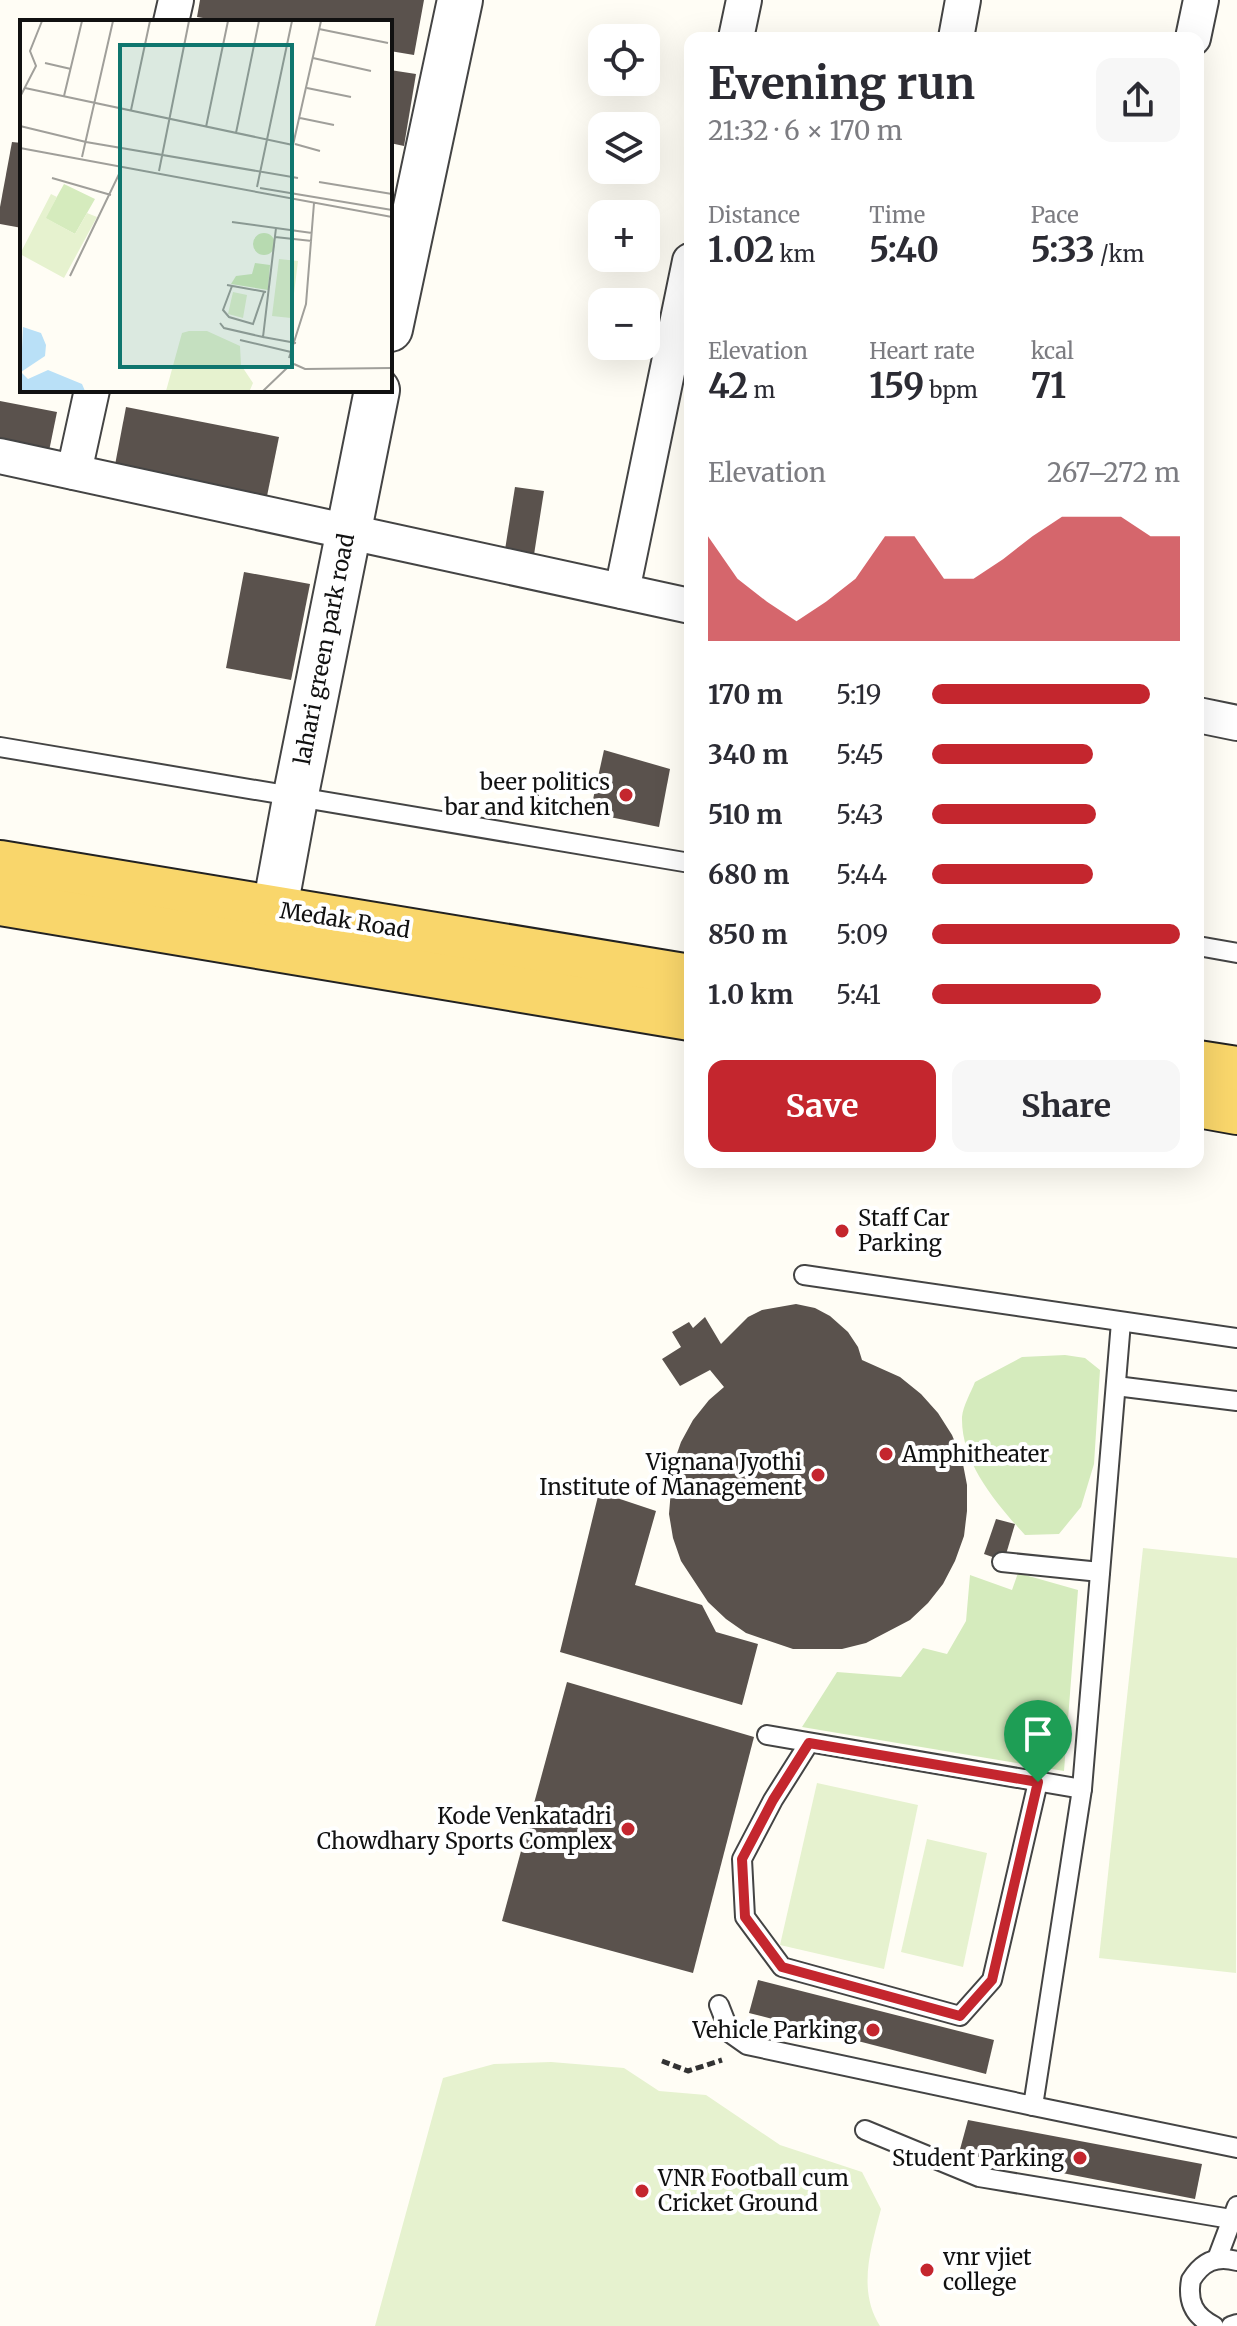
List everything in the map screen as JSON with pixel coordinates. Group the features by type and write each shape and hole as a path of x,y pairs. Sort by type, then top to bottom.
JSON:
{"main road":[{"name":"Medak Road","path":"2,897 275,908 684,976"},
{"name":"Medak Road","path":"2,897 684,1017"},
{"path":"1204,1064 1237,1069"},
{"path":"1204,1106 1237,1112"}],"street":[{"path":"171,20 176,0"},
{"path":"392,320 460,0"},
{"path":"737,32 744,0"},
{"path":"957,32 963,0"},
{"path":"1194,32 1201,0"},
{"path":"622,591 684,290"},
{"path":"74,472 92,392"},
{"name":"lahari green park road","path":"275,908 377,392"},
{"path":"0,456 684,605"},
{"path":"1204,716 1237,723"}],"lane":[{"path":"0,747 684,862"},
{"path":"1204,947 1237,953"},
{"path":"804,1275 1237,1338"},
{"path":"1033,2106 1082,1789 1121,1322"},
{"path":"1116,1386 1237,1401"},
{"path":"1002,1562 1100,1572"},
{"path":"767,1735 1082,1789"},
{"path":"809,1743 773,1800 742,1859 745,1917 782,1967 960,2016 992,1980 1038,1782"},
{"path":"719,2005 730,2033 747,2045 1237,2148"},
{"path":"865,2130 979,2177 1234,2213 1217,2259"},
{"path":"1211,2325 1196,2313 1189,2292 1191,2280 1197,2270 1217,2259 1237,2261"},
{"path":"1231,2326 1237,2324"}],"path":[{"path":"662,2061 688,2071 715,2064 747,2045"}],"green space":[{"path":"1065,1355 1085,1358 1100,1370 1094,1464 1081,1507 1059,1534 1025,1535 982,1481 967,1450 962,1417 975,1382 1022,1357"},
{"path":"1143,1548 1237,1558 1236,1973 1099,1958"},
{"path":"1018,1573 1078,1590 1064,1771 802,1727 837,1672 901,1677 923,1648 947,1654 966,1621 970,1575 1012,1590"},
{"path":"817,1783 918,1805 884,1969 780,1945"},
{"path":"927,1839 987,1853 963,1967 901,1952"},
{"name":"VNR Football cum Cricket Ground","path":"551,2062 624,2068 659,2091 706,2095 780,2145 862,2172 881,2209 868,2269 869,2298 880,2326 375,2326 443,2078 494,2064"}],"building":[{"path":"200,0 424,0 414,55 392,51 392,20 215,20 197,17"},
{"path":"392,70 416,74 404,146 392,143"},
{"path":"12,142 20,143 20,228 0,224 0,207"},
{"path":"0,401 57,412 48,456 0,447"},
{"path":"126,407 279,437 267,496 115,465"},
{"path":"515,487 544,491 533,561 504,556"},
{"path":"244,572 310,584 291,680 226,668"},
{"path":"604,750 670,769 659,827 590,813"},
{"name":"Vignana Jyothi Institute of Management","path":"796,1304 815,1308 830,1316 848,1332 862,1360 900,1377 921,1394 952,1435 962,1459 967,1485 964,1536 943,1584 910,1620 866,1643 842,1649 793,1649 746,1633 726,1619 708,1602 681,1561 669,1514 673,1465 681,1442 693,1420 724,1387 710,1370 680,1386 662,1359 681,1347 672,1332 689,1322 693,1328 705,1317 721,1344 748,1317 762,1310"},
{"path":"599,1492 656,1511 635,1585 702,1605 716,1632 758,1644 742,1705 560,1652"},
{"path":"996,1519 1015,1524 1004,1561 984,1554"},
{"name":"Kode Venkatadri Chowdhary Sports Complex","path":"567,1682 754,1737 693,1973 502,1921"},
{"path":"758,1980 994,2040 986,2074 749,2013"},
{"name":"Student Parking","path":"968,2120 1202,2164 1195,2199 959,2153"}],"place":[{"name":"beer politics bar and kitchen","path":"626,795"},
{"name":"Staff Car Parking","path":"842,1231"},
{"name":"Amphitheater","path":"886,1454"},
{"name":"Vignana Jyothi Institute of Management","path":"818,1475"},
{"name":"Kode Venkatadri Chowdhary Sports Complex","path":"628,1829"},
{"name":"Vehicle Parking","path":"873,2030"},
{"name":"Student Parking","path":"1080,2158"},
{"name":"VNR Football cum Cricket Ground","path":"642,2191"},
{"name":"vnr vjiet college","path":"927,2270"}],"route":[{"path":"809,1743 1038,1782 992,1980 960,2016 782,1967 745,1917 742,1859 773,1800 809,1743"}]}
